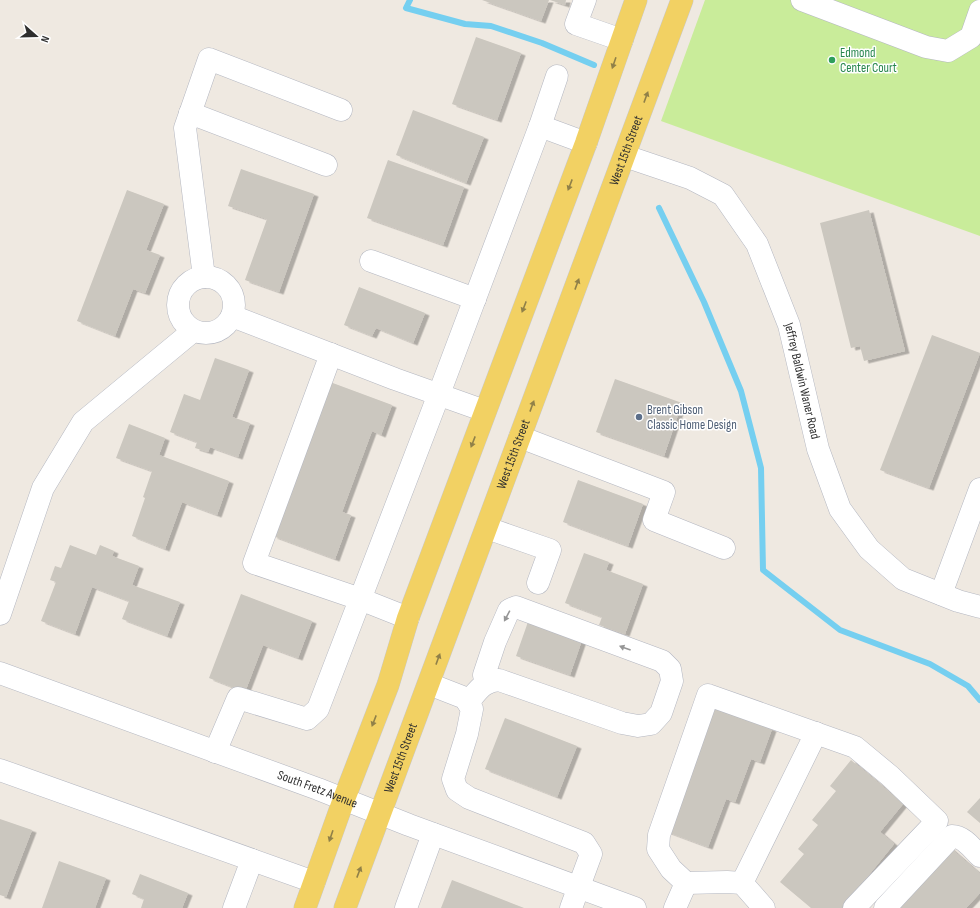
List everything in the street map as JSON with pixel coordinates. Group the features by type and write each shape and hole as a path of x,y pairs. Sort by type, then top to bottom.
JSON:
{"main road":[{"path":"305,908 344,799 388,685 408,618 586,143 636,0"},
{"name":"West 15th Street","path":"345,908 682,0"}],"street":[{"path":"585,0 576,24 622,40"},
{"path":"802,0 926,47 948,51 971,37 980,11"},
{"path":"204,278 185,128 209,58 341,110"},
{"path":"215,752 238,698 307,719 318,709 475,299 540,126 557,76"},
{"path":"190,113 326,165"},
{"path":"540,126 586,143"},
{"name":"Jeffrey Baldwin Waner Road","path":"625,156 690,178 724,195 757,244 789,325 818,449 840,509 869,549 903,579 958,601 980,606"},
{"path":"371,261 475,299"},
{"path":"204,278 215,279 225,285 231,294 234,304 232,316 226,325 216,332 205,334 193,330 182,321 178,307 181,293 190,282 204,278"},
{"path":"232,316 485,411"},
{"path":"0,614 43,488 83,422 193,330"},
{"path":"331,354 254,563 360,599 408,618"},
{"path":"520,438 664,492 654,520 724,548"},
{"path":"941,594 980,489"},
{"path":"487,528 550,550 538,583"},
{"path":"468,702 490,680 499,680 622,723 638,726 652,724 661,713 672,681 670,669 662,661 516,607 509,610 495,642 484,675 486,683"},
{"name":"South Fretz Avenue","path":"0,673 344,799 433,834 635,908"},
{"path":"429,684 465,698 472,709 467,734 453,779 457,790 469,798 584,843 591,854 571,908"},
{"path":"764,908 742,883 686,883 672,869 658,849 658,835 708,695 855,748 890,776 937,821 854,908"},
{"path":"742,883 816,733"},
{"path":"0,770 314,882"},
{"path":"406,908 433,834"},
{"path":"885,908 952,836 961,838 980,856"},
{"path":"234,908 252,860"},
{"path":"675,908 686,883"}],"green space":[{"name":"Edmond Center Court","path":"705,0 980,0 980,236 661,121"}],"building":[{"path":"482,0 549,0 541,21"},
{"path":"550,0 566,0 565,5"},
{"path":"476,37 521,53 497,120 452,104"},
{"path":"413,110 484,137 466,183 396,155"},
{"path":"388,160 464,187 443,245 367,218"},
{"path":"241,169 314,194 279,292 245,280 267,219 228,206"},
{"path":"127,190 164,204 146,250 160,255 145,293 133,289 115,336 77,321"},
{"path":"869,210 905,351 864,361 860,346 851,348 820,223"},
{"path":"359,287 425,313 413,343 376,328 372,336 344,325"},
{"path":"932,335 980,353 929,488 880,470"},
{"path":"215,358 249,370 232,417 250,423 238,457 210,447 208,452 195,448 197,442 170,432 184,394 200,400"},
{"name":"Brent Gibson Classic Home Design","path":"615,379 682,403 664,456 596,432"},
{"path":"330,382 392,405 381,435 372,431 342,512 351,515 335,559 273,536"},
{"path":"129,424 165,438 159,455 229,481 217,515 182,502 165,549 132,536 145,498 143,497 152,471 116,458"},
{"path":"578,480 643,504 628,546 563,522"},
{"path":"70,545 96,555 100,545 114,551 112,556 139,566 132,585 180,602 167,636 122,619 129,601 92,587 75,634 41,621 56,582 50,580 55,566 61,568"},
{"path":"584,553 609,562 606,570 643,584 625,634 599,625 602,617 565,603"},
{"path":"241,594 312,621 298,658 263,645 245,692 209,678"},
{"path":"529,619 583,637 570,675 516,656"},
{"path":"712,706 772,729 760,762 751,759 735,802 726,799 708,847 665,831"},
{"path":"505,718 577,746 557,797 485,769"},
{"path":"851,760 903,804 880,832 894,844 842,908 811,908 780,882 804,854 798,849 818,825 812,820 836,791 830,786"},
{"path":"980,798 980,823 967,812"},
{"path":"0,819 32,830 6,897 0,895"},
{"path":"949,847 980,874 980,893 966,908 895,908"},
{"path":"59,861 106,878 95,908 42,908"},
{"path":"140,874 188,893 182,908 141,908 144,899 132,894"},
{"path":"452,880 524,908 441,908"}],"waterway":[{"path":"410,0 406,8 465,24 491,26 542,43 594,65"},
{"path":"659,208 704,302 741,391 761,468 763,570 840,630 930,664 968,686 980,700"}],"place":[{"name":"Edmond Center Court","path":"832,60"},
{"name":"Brent Gibson Classic Home Design","path":"639,417"}]}
